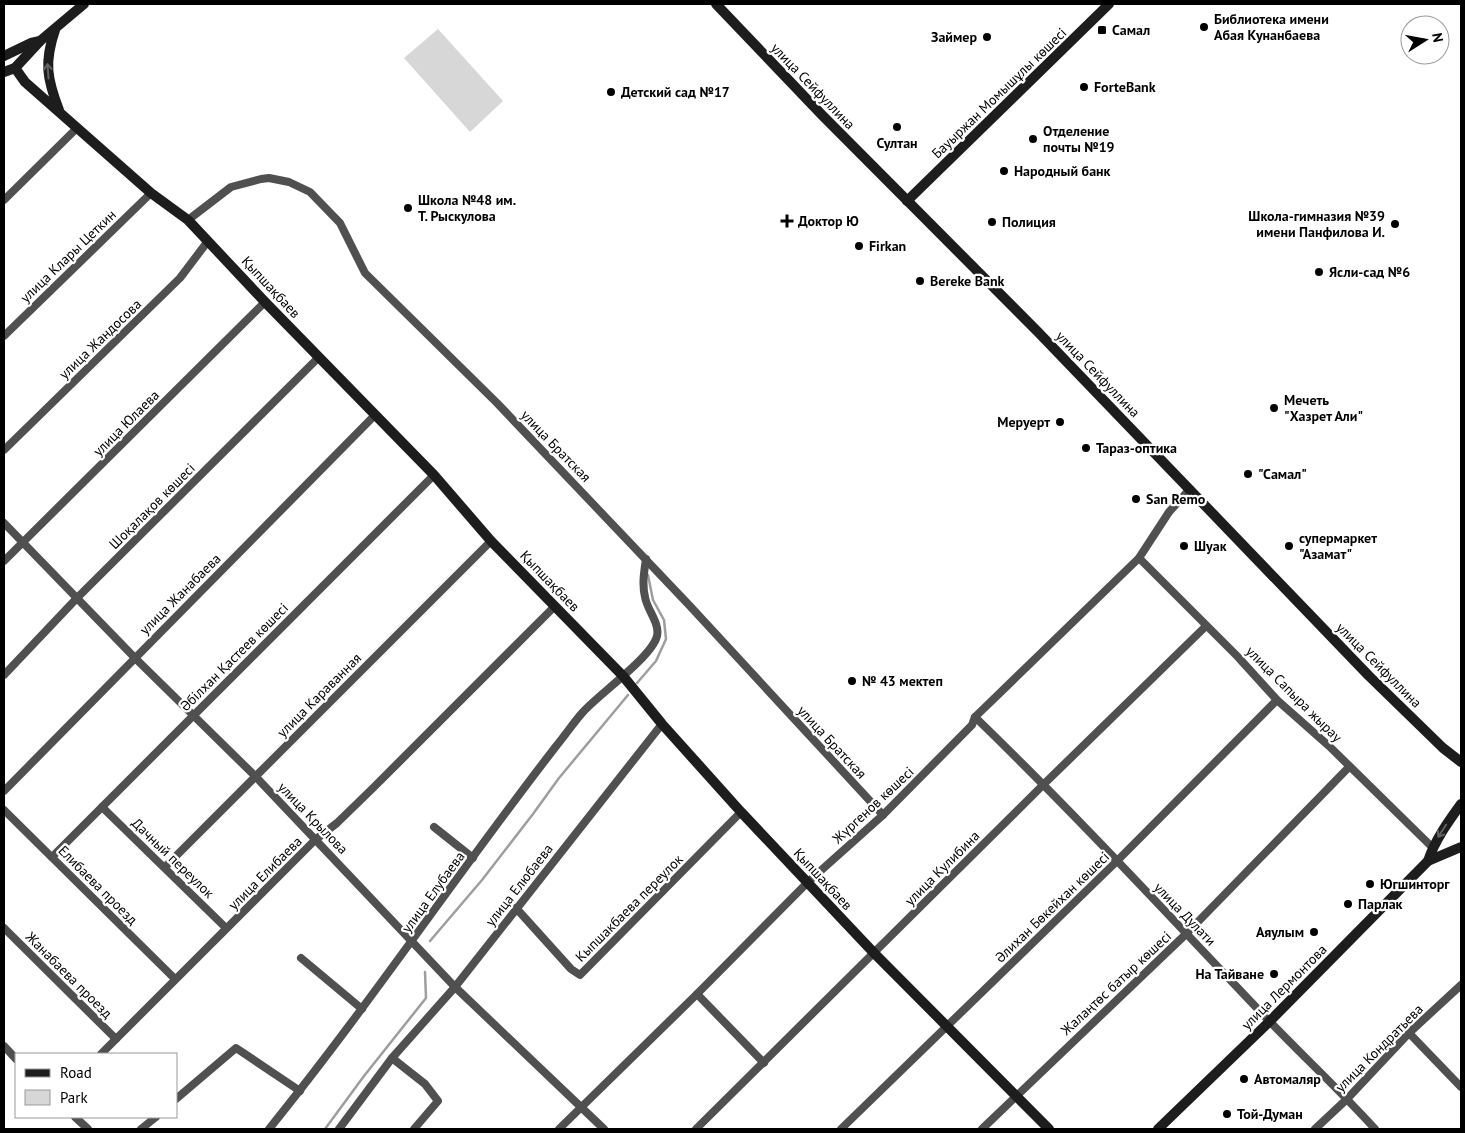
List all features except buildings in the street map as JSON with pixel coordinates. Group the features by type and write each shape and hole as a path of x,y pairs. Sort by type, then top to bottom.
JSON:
{"street":[{"path":"4,72 15,68 40,41 84,4"},
{"name":"улица Сейфуллина","path":"716,4 822,115 1038,332 1369,676 1443,748 1461,762"},
{"name":"Бауыржан Момышұлы көшесі","path":"908,201 1109,4"},
{"path":"56,28 49,48 47,71 51,90 60,113"},
{"path":"4,56 31,43 40,41"},
{"path":"4,65 15,68"},
{"name":"Қыпшақбаев","path":"15,68 25,82 150,193 188,220 374,415 434,475 491,541 623,676 662,724 741,812 874,953 1049,1129"},
{"path":"4,200 77,128"},
{"name":"улица Братская","path":"188,220 231,187 261,179 269,178 289,182 310,192 340,223 364,273 497,403 883,815"},
{"name":"улица Клары Цеткин","path":"4,336 150,193"},
{"name":"улица Жандосова","path":"4,450 180,278 208,241"},
{"name":"улица Юлаева","path":"4,561 265,302"},
{"name":"Шоқалақов көшесі","path":"4,675 77,598 319,357"},
{"name":"улица Жанабаева","path":"4,791 374,415"},
{"name":"Әбілхан Қастеев көшесі","path":"52,857 434,475"},
{"name":"Жүргенов көшесі","path":"559,1129 808,882 883,815 972,725 975,717 1139,558 1170,512 1190,489"},
{"name":"улица Крылова","path":"4,523 135,658 255,776 455,987 604,1129"},
{"name":"улица Караванная","path":"165,867 491,541"},
{"name":"улица Сапыра жырау","path":"1139,558 1238,657 1277,700 1329,746 1348,767 1432,847"},
{"name":"улица Елубаева","path":"269,1129 300,1091 412,942 518,795 584,711 651,648 657,636 656,625 645,598 646,560"},
{"name":"улица Елибаева","path":"102,1053 315,840 337,823 373,788 555,606"},
{"name":"улица Кулибина","path":"696,1129 1206,626"},
{"name":"Әлихан Бөкейхан көшесі","path":"841,1129 1117,861 1277,700"},
{"name":"улица Дулати","path":"975,717 1044,784 1269,1022 1375,1129"},
{"name":"улица Елюбаева","path":"339,1129 392,1058 455,987 662,724"},
{"name":"Жалаңтөс батыр көшесі","path":"982,1129 1186,934 1348,767"},
{"path":"1428,861 1432,847 1461,804"},
{"name":"Дачный переулок","path":"102,807 226,928"},
{"name":"Елибаева проезд","path":"4,810 175,979"},
{"name":"Кыпшакбаева переулок","path":"516,908 571,969 580,976 741,812"},
{"path":"434,828 473,858"},
{"path":"1428,861 1461,848"},
{"name":"улица Лермонтова","path":"1158,1129 1269,1022 1428,861"},
{"name":"Жанабаева проезд","path":"4,928 116,1039"},
{"path":"301,958 362,1008"},
{"name":"улица Кондратьева","path":"1315,1129 1347,1099 1409,1033 1461,985"},
{"path":"697,994 764,1063"},
{"path":"1409,1033 1461,1087"},
{"path":"4,1046 15,1058"},
{"path":"178,1097 236,1048 300,1091"},
{"path":"392,1058 425,1084 438,1101 414,1129"},
{"path":"76,1118 88,1129"},
{"path":"141,1129 155,1118"}],"green space":[{"path":"438,29 503,101 470,132 404,58"}],"waterway":[{"path":"637,683 656,661 666,639 664,620 653,600 648,575"},
{"path":"430,941 482,880 559,778 628,695"},
{"path":"325,1129 426,998 425,972"}],"place":[{"name":"Библиотека имени Абая Кунанбаева","path":"1204,27"},
{"name":"Самал","path":"1102,30"},
{"name":"Займер","path":"987,37"},
{"name":"ForteBank","path":"1084,87"},
{"name":"Детский сад №17","path":"611,92"},
{"name":"Султан","path":"897,127"},
{"name":"Отделение почты №19","path":"1033,139"},
{"name":"Народный банк","path":"1004,171"},
{"name":"Школа №48 им. Т. Рыскулова","path":"408,208"},
{"name":"Доктор Ю","path":"787,221"},
{"name":"Полиция","path":"992,222"},
{"name":"Школа-гимназия №39 имени Панфилова И.","path":"1395,224"},
{"name":"Firkan","path":"859,246"},
{"name":"Ясли-сад №6","path":"1319,272"},
{"name":"Bereke Bank","path":"920,281"},
{"name":"Мечеть \"Хазрет Али\"","path":"1274,408"},
{"name":"Меруерт","path":"1060,422"},
{"name":"Тараз-оптика","path":"1086,448"},
{"name":"\"Самал\"","path":"1248,474"},
{"name":"San Remo","path":"1136,499"},
{"name":"Шуак","path":"1184,546"},
{"name":"супермаркет \"Азамат\"","path":"1289,546"},
{"name":"№ 43 мектеп","path":"852,681"},
{"name":"Югшинторг","path":"1370,884"},
{"name":"Парлак","path":"1348,904"},
{"name":"Аяулым","path":"1314,932"},
{"name":"На Тайване","path":"1274,974"},
{"name":"Автомаляр","path":"1244,1079"},
{"name":"Той-Думан","path":"1227,1114"}]}
